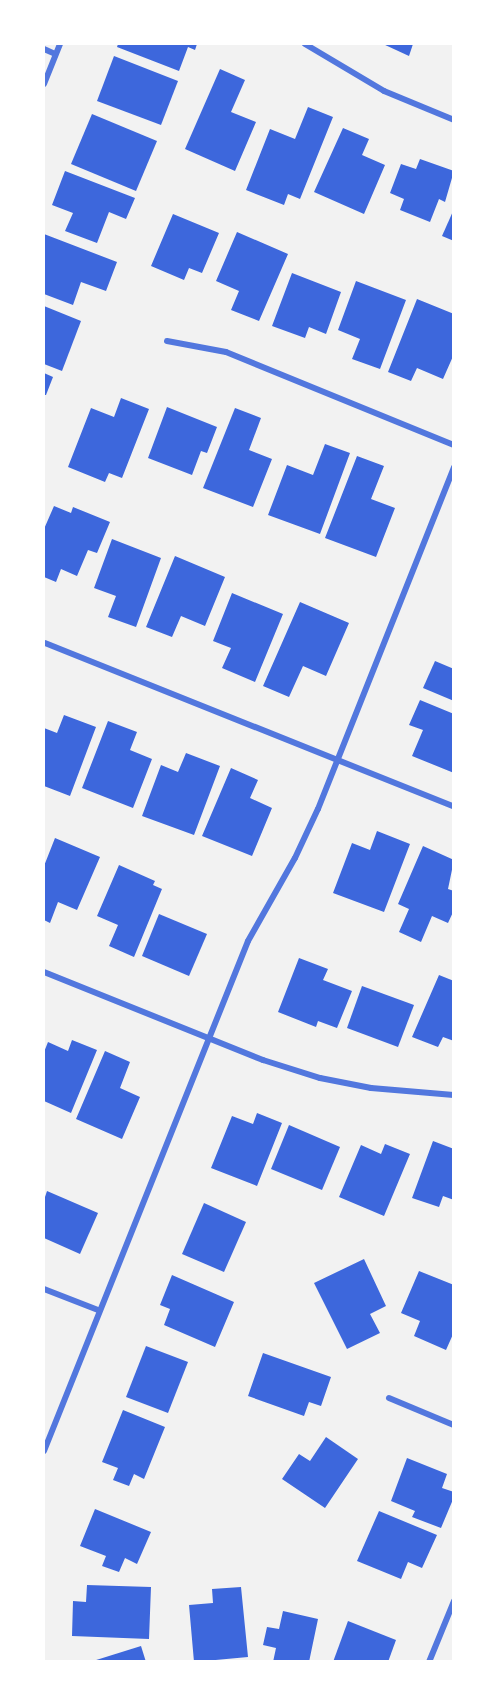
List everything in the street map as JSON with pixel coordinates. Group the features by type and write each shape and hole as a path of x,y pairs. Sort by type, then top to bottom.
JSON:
{"street":[{"path":"44,84 60,44"},
{"path":"305,44 384,91 453,120"},
{"path":"44,50 55,54"},
{"path":"167,341 226,352 453,445"},
{"path":"44,1450 98,1310 248,941 295,858 337,761 453,467"},
{"path":"45,643 453,807"},
{"path":"44,972 208,1038 320,1078 371,1088 453,1095"},
{"path":"44,1289 98,1310"},
{"path":"389,1398 453,1425"},
{"path":"429,1662 453,1601"}],"building":[{"path":"118,44 197,44 195,50 188,47 179,71 117,47"},
{"path":"383,44 413,44 409,56"},
{"path":"114,56 178,81 161,125 97,101"},
{"path":"220,69 245,80 231,112 256,122 235,171 185,149"},
{"path":"308,107 333,117 300,199 288,194 284,205 246,190 270,129 295,139"},
{"path":"92,114 157,141 136,191 71,164"},
{"path":"343,128 369,139 362,155 385,165 364,214 314,192"},
{"path":"420,159 454,171 445,202 439,199 430,222 400,210 404,199 390,193 401,164 416,169"},
{"path":"65,171 135,198 126,219 109,212 97,243 65,231 73,213 52,205"},
{"path":"454,209 454,241 442,236"},
{"path":"173,214 219,233 202,273 189,268 184,280 151,266"},
{"path":"237,232 288,254 259,321 231,310 239,291 216,281"},
{"path":"44,234 117,262 106,291 81,282 73,305 44,294"},
{"path":"292,273 341,292 326,334 309,327 305,338 272,326"},
{"path":"356,281 406,300 380,369 352,359 360,339 338,330"},
{"path":"417,299 454,314 454,354 443,379 417,368 411,381 388,372"},
{"path":"44,306 81,321 62,371 44,364"},
{"path":"44,373 53,377 46,395 44,395"},
{"path":"121,398 149,409 122,478 109,473 105,482 68,467 91,408 114,417"},
{"path":"167,407 217,427 207,453 201,451 192,475 148,458"},
{"path":"235,408 261,418 249,450 272,459 253,507 203,488"},
{"path":"325,444 350,453 320,534 268,515 287,465 313,475"},
{"path":"357,456 384,466 371,499 395,508 376,557 325,538"},
{"path":"54,506 71,513 73,507 110,522 97,553 88,550 77,576 61,569 56,582 44,577 44,529"},
{"path":"112,539 161,558 136,627 108,617 116,596 94,588"},
{"path":"175,556 225,577 205,626 181,616 172,637 146,627"},
{"path":"232,593 283,614 255,682 222,668 231,648 213,641"},
{"path":"300,602 349,623 326,676 303,666 289,697 263,686"},
{"path":"435,661 454,669 454,701 423,688"},
{"path":"420,700 454,714 454,773 412,756 423,730 409,725"},
{"path":"64,715 96,727 70,796 44,786 44,728 57,733"},
{"path":"108,721 137,732 130,750 152,759 133,808 82,788"},
{"path":"186,753 220,766 194,835 142,816 161,765 178,772"},
{"path":"231,768 258,780 250,798 272,808 252,856 202,836"},
{"path":"377,831 410,844 384,912 333,893 352,843 370,850"},
{"path":"55,838 100,857 77,910 58,902 50,923 44,920 44,866"},
{"path":"423,846 454,860 448,889 454,891 454,910 448,923 432,916 421,942 399,932 409,909 398,904"},
{"path":"119,865 155,881 153,885 162,889 134,957 109,946 118,925 97,916"},
{"path":"159,914 207,934 189,976 142,956"},
{"path":"299,958 328,969 323,980 352,991 337,1028 318,1021 316,1027 278,1012"},
{"path":"439,975 454,981 454,1041 443,1037 438,1047 412,1037"},
{"path":"362,986 414,1005 398,1047 347,1028"},
{"path":"72,1040 97,1050 71,1113 44,1101 44,1052 48,1042 68,1051"},
{"path":"105,1051 130,1062 120,1088 140,1097 122,1139 76,1119"},
{"path":"257,1113 282,1123 257,1186 211,1168 232,1116 253,1124"},
{"path":"289,1125 340,1147 322,1190 271,1169"},
{"path":"433,1141 454,1149 454,1200 443,1196 439,1207 412,1198"},
{"path":"385,1144 410,1154 384,1216 339,1197 361,1145 381,1154"},
{"path":"47,1191 98,1213 80,1254 44,1238 44,1200"},
{"path":"204,1203 246,1222 224,1272 182,1254"},
{"path":"364,1259 386,1306 370,1314 380,1333 347,1349 314,1283"},
{"path":"419,1271 454,1285 454,1332 446,1350 414,1336 420,1321 401,1313"},
{"path":"172,1275 234,1302 215,1347 164,1325 170,1309 160,1305"},
{"path":"146,1346 188,1362 168,1413 126,1397"},
{"path":"263,1353 331,1377 321,1406 309,1402 304,1416 248,1396"},
{"path":"123,1410 165,1427 144,1479 134,1474 129,1486 113,1480 118,1468 102,1462"},
{"path":"326,1437 358,1459 325,1508 282,1479 299,1454 310,1461"},
{"path":"407,1458 447,1474 442,1488 454,1492 454,1497 441,1528 412,1517 415,1511 391,1501"},
{"path":"95,1509 151,1532 137,1564 125,1558 119,1572 102,1566 106,1556 80,1546"},
{"path":"379,1511 437,1535 422,1568 408,1562 401,1579 357,1561"},
{"path":"87,1585 151,1587 149,1639 72,1636 73,1601 86,1602"},
{"path":"241,1587 248,1657 194,1662 189,1605 213,1603 212,1589"},
{"path":"283,1611 318,1619 309,1662 273,1662 276,1648 263,1645 267,1627 279,1629"},
{"path":"348,1621 396,1640 388,1662 333,1662"},
{"path":"141,1646 146,1662 93,1662 93,1661"}]}
